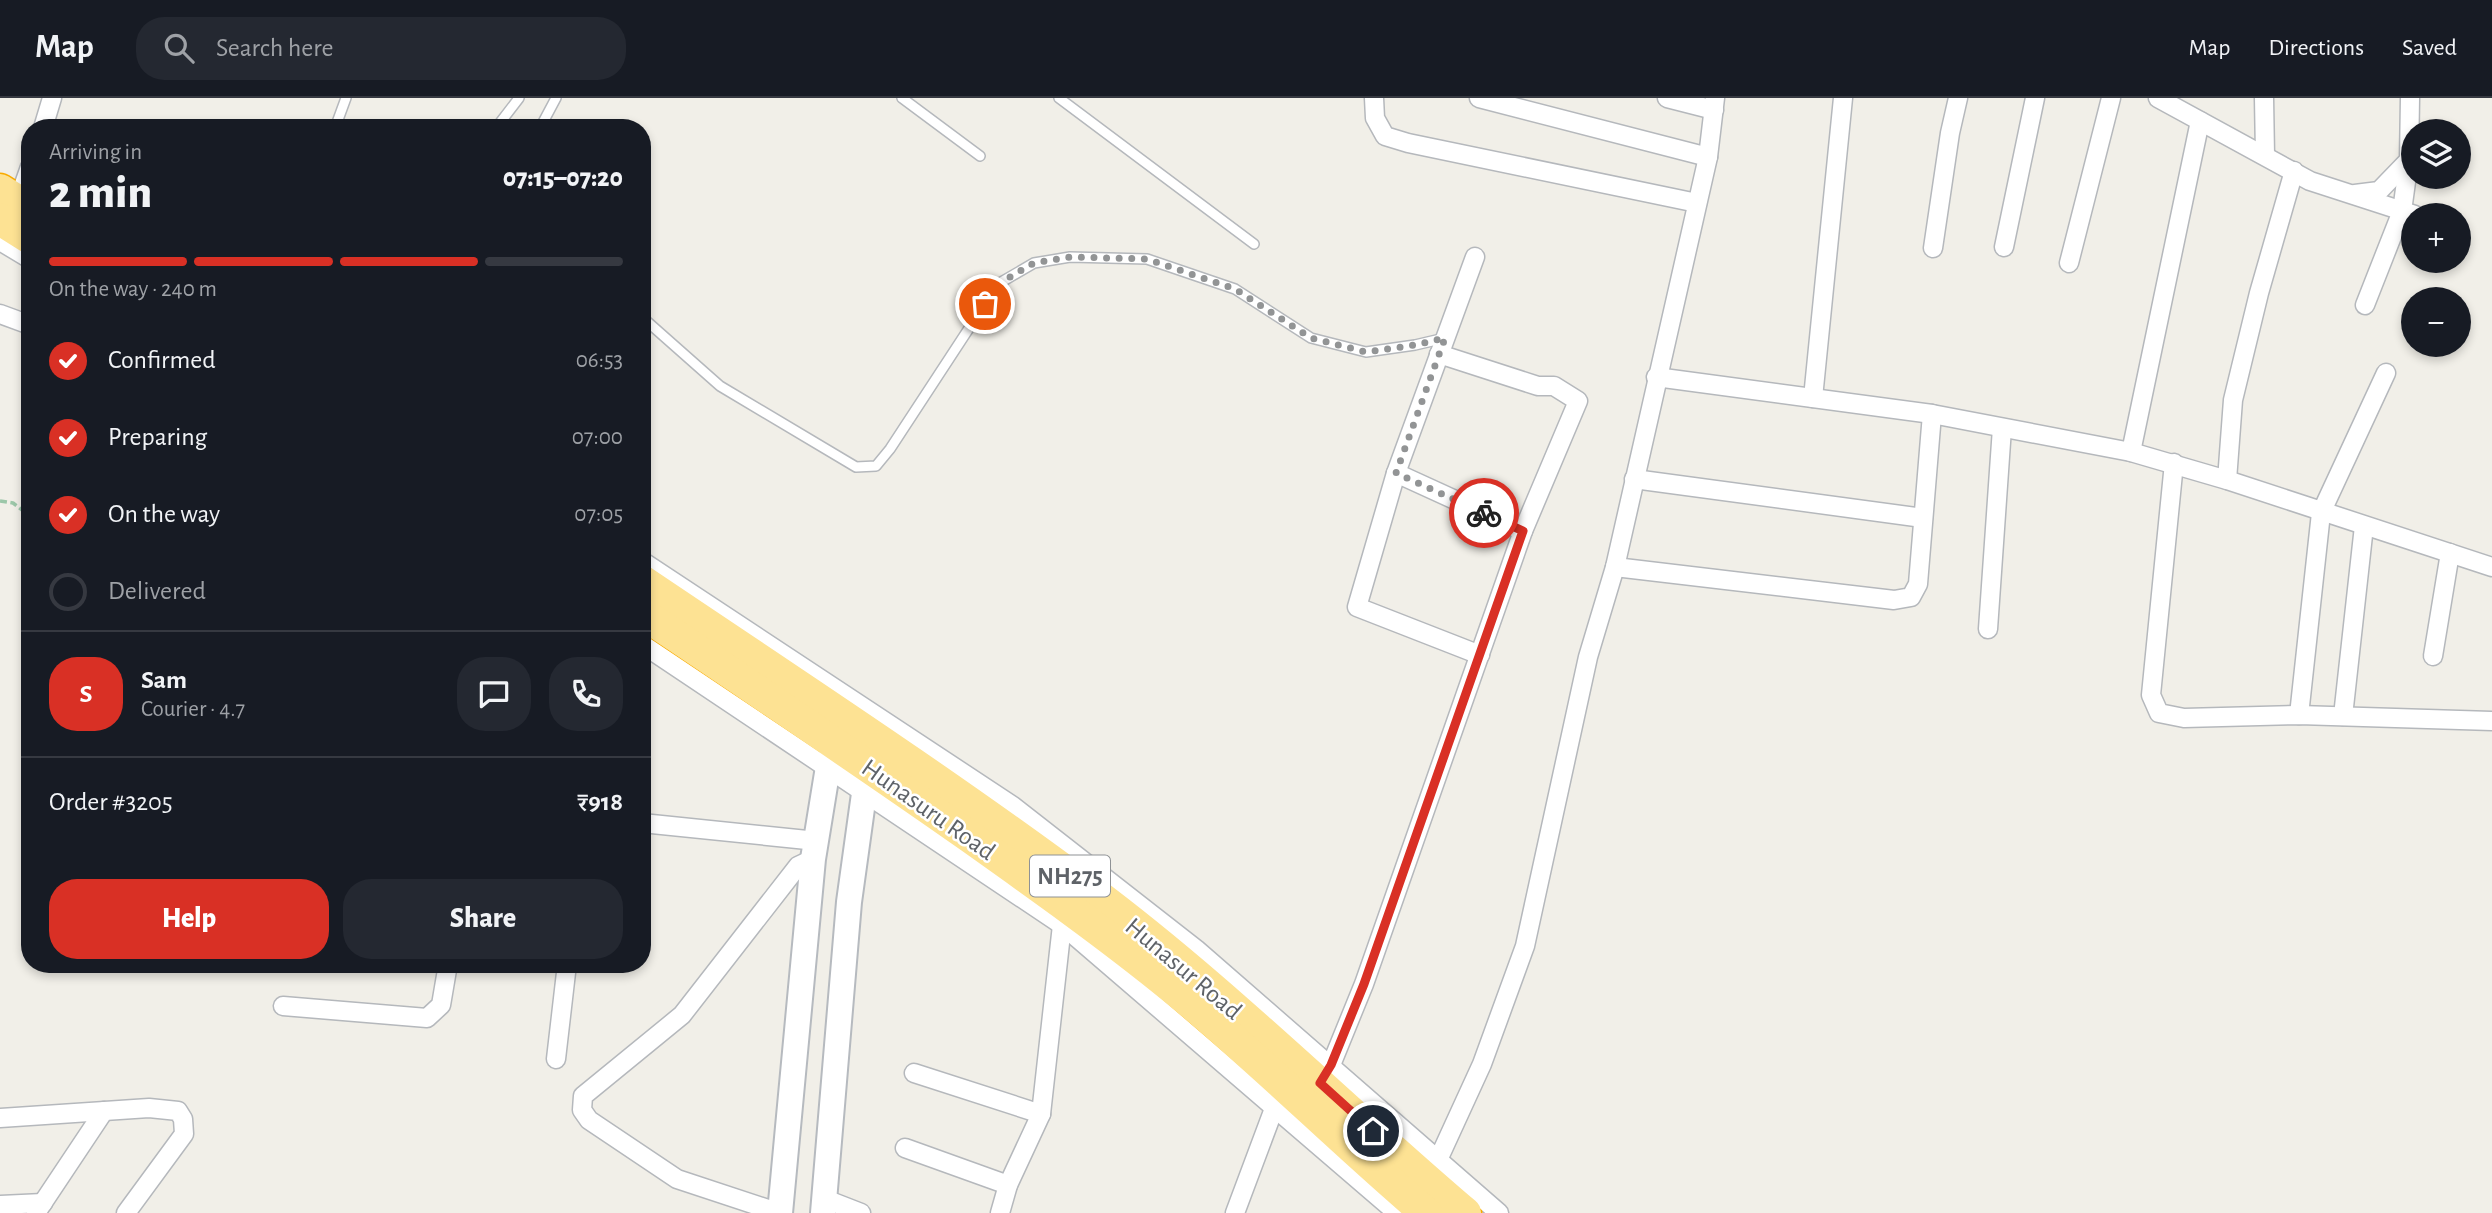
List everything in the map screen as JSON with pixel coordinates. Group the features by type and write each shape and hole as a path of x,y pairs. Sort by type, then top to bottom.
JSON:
{"highway":[{"name":"Hunasur Road","path":"651,588 840,745 871,766 1091,890 1190,971 1303,1089 1432,1170 1465,1213"},
{"name":"Hunasuru Road","path":"651,619 840,745"},
{"name":"Hunasuru Road","path":"871,766 1068,918 1173,988 1303,1089 1426,1213"}],"street":[{"path":"46,119 52,98"},
{"path":"1374,98 1375,118 1385,136 1697,203"},
{"path":"1479,98 1708,157"},
{"path":"1499,1213 1432,1170 1482,1064 1525,946 1588,657 1615,567 1708,157 1715,104 1667,98"},
{"path":"1813,398 1843,98"},
{"path":"1933,248 1950,133 1958,98"},
{"path":"2004,247 2035,98"},
{"path":"2068,263 2111,98"},
{"path":"2158,98 2310,181 2401,211"},
{"path":"2264,98 2265,155"},
{"path":"2410,98 2410,119"},
{"path":"2131,452 2200,121"},
{"path":"2352,195 2379,191 2401,168"},
{"path":"2227,480 2234,400 2259,293 2294,172"},
{"path":"2365,305 2401,228"},
{"path":"1475,257 1396,473 1357,607 1480,655"},
{"path":"0,314 21,322"},
{"path":"1235,1213 1364,984 1523,531 1578,401 1554,386 1538,386 1442,346"},
{"path":"2299,715 2321,513 2386,373"},
{"path":"1656,377 1932,414 2131,452 2174,463 2492,567"},
{"path":"1615,567 1894,600 1912,597 1918,584 1932,414"},
{"path":"1988,629 2002,428"},
{"path":"2174,463 2151,695 2159,713 2184,718 2299,715 2492,721"},
{"path":"1396,473 1523,531"},
{"path":"1634,480 1923,518"},
{"path":"2343,716 2364,526"},
{"path":"2432,656 2450,553"},
{"path":"651,567 1013,806 1195,949 1397,1213"},
{"path":"651,649 840,745 871,766 849,902 824,1206 861,1213"},
{"path":"815,850 798,866 682,1015 583,1097 582,1110 589,1120 677,1178 780,1213 815,850 840,745"},
{"path":"651,824 815,850"},
{"path":"1006,1211 1008,1185 1041,1114 1068,918"},
{"path":"284,1006 426,1018 440,1005 446,973"},
{"path":"556,1059 566,973"},
{"path":"914,1073 1041,1114"},
{"path":"0,1118 149,1108 178,1111 183,1119 184,1133 126,1213"},
{"path":"0,1205 39,1208 104,1111"},
{"path":"905,1148 1008,1185"}],"lane":[{"path":"338,119 346,98"},
{"path":"503,119 519,98"},
{"path":"545,119 556,98"},
{"path":"902,98 981,156"},
{"path":"1059,98 1254,244"},
{"path":"651,325 720,386 856,467 876,466 890,449 998,284 1034,263 1070,257 1147,259 1235,289 1311,338 1366,352 1415,345 1442,346"}],"path":[{"path":"0,501 13,503 21,509"}],"way so far":[{"path":"985,304 998,284 1034,263 1070,257 1147,259 1235,289 1311,338 1366,352 1445,338 1396,473 1484,513"}],"route":[{"path":"1373,1131 1320,1083 1331,1065 1364,984 1523,531 1484,513"}]}
